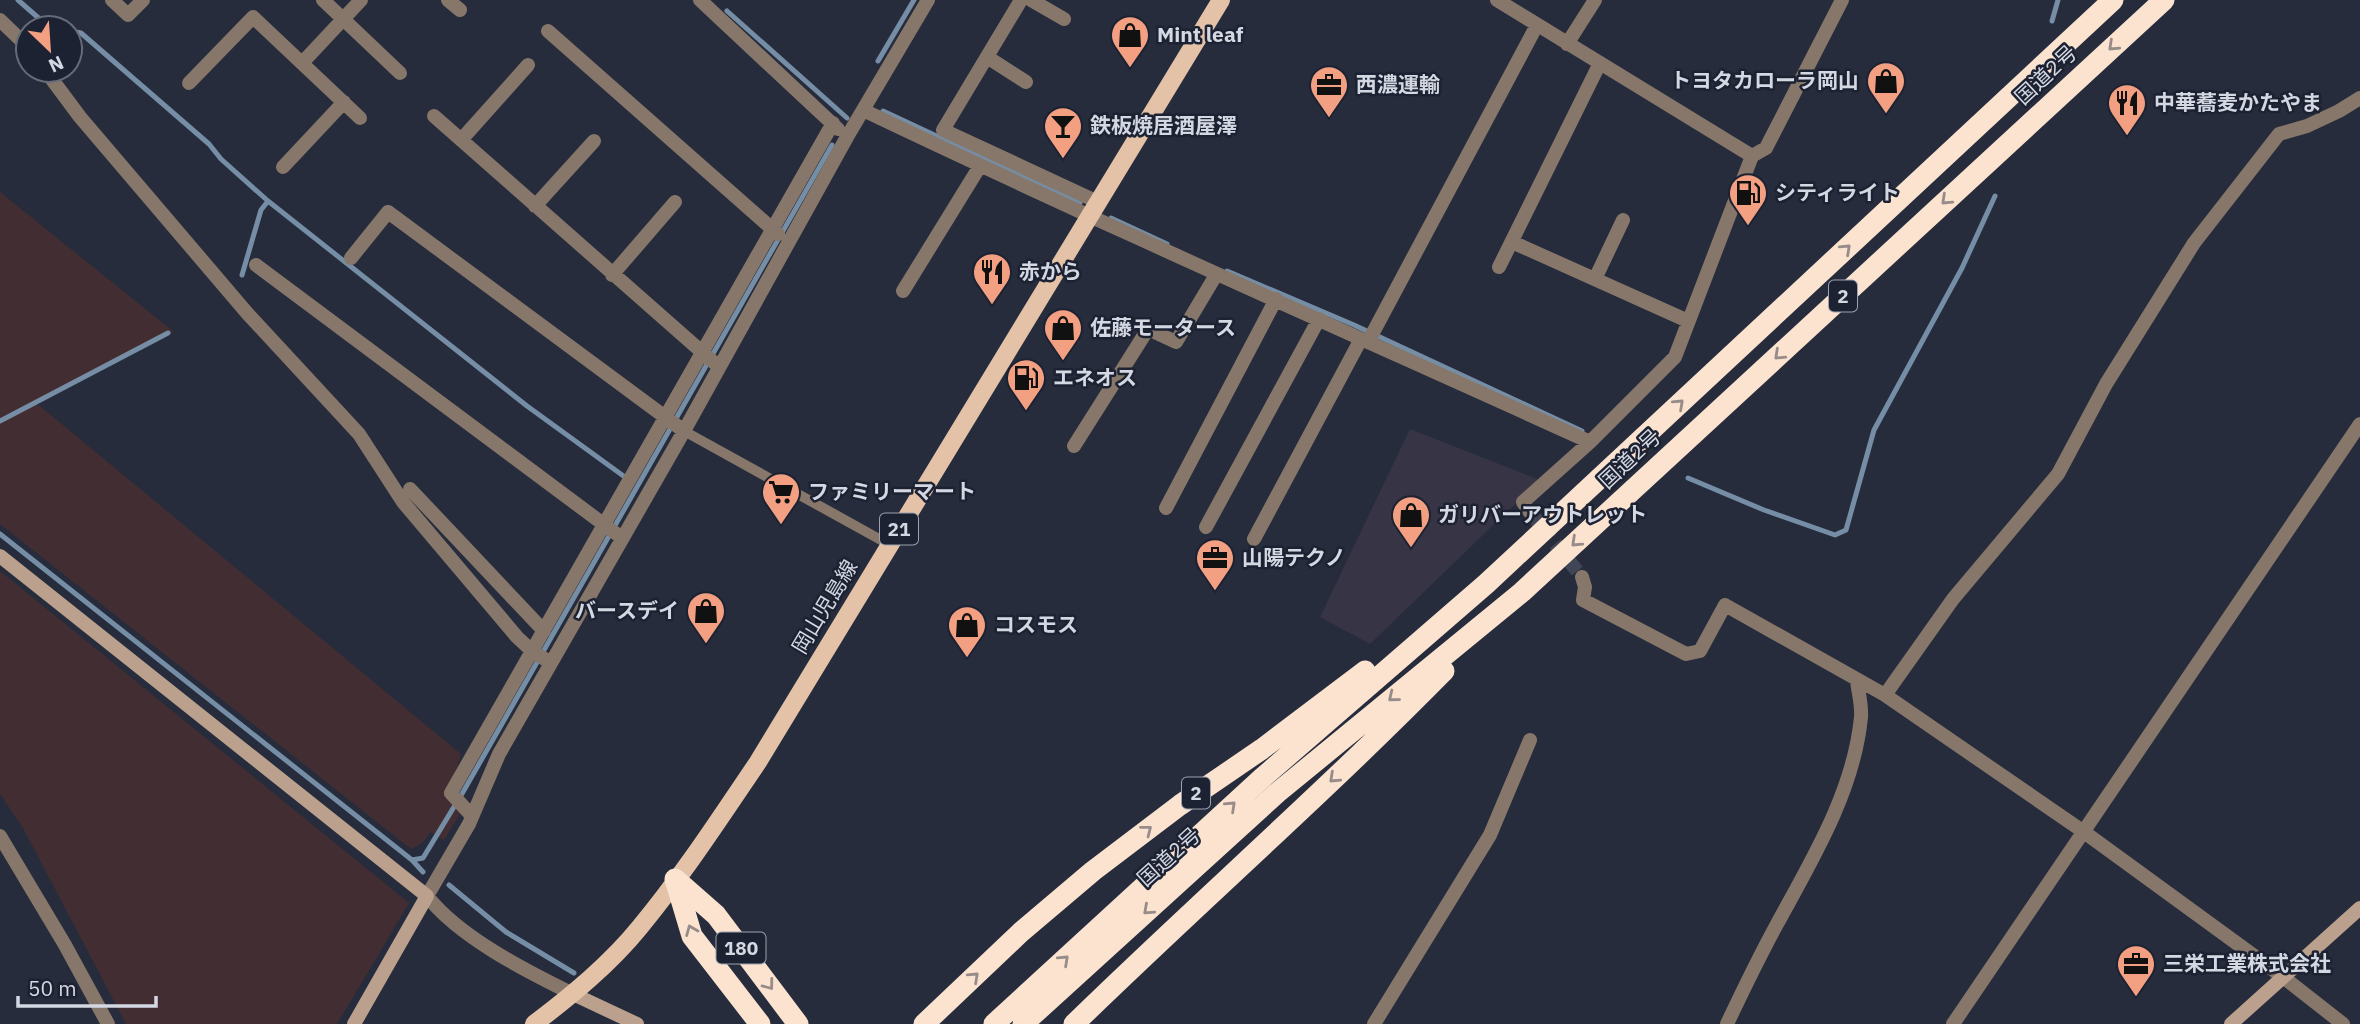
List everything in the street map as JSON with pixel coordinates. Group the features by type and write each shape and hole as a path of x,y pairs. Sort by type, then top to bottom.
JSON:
{"highway":[{"name":"国道2号","path":"995,1023 1261,779 1486,584 2113,0"},
{"name":"国道2号","path":"1023,1024 1277,793 1522,592 2164,0"},
{"name":"2","path":"924,1024 1021,932 1093,871 1486,584"},
{"name":"2","path":"1074,1024 1147,952 1394,722 1522,592"},
{"name":"180","path":"675,879 692,936 760,1024"},
{"name":"180","path":"675,879 716,915 798,1024"}],"main road":[{"name":"岡山児島線","path":"534,1024 606,964 640,927 701,846 758,762 1221,0"}],"street":[{"path":"112,0 128,15 143,0"},
{"path":"323,0 400,73"},
{"path":"303,62 361,0"},
{"path":"448,0 460,10"},
{"path":"468,811 451,793 542,657 781,236 847,137 928,0"},
{"path":"1021,0 943,130 980,166 1093,210"},
{"path":"1031,0 1064,19"},
{"path":"1497,0 1752,156"},
{"path":"1567,44 1595,0"},
{"path":"1528,511 1523,502 1590,442 1675,357 1752,156 1766,148 1842,0"},
{"path":"710,3 847,137"},
{"path":"189,83 253,17 360,118"},
{"path":"0,20 14,34"},
{"path":"1254,539 1368,337 1537,25"},
{"path":"548,31 781,236"},
{"path":"987,57 1026,82"},
{"path":"1499,267 1600,63"},
{"path":"461,140 528,65"},
{"path":"55,84 80,117 247,313 359,434 403,502 517,637 542,657"},
{"path":"1885,695 1953,600 2058,474 2106,384 2194,243 2279,134 2339,111 2360,98"},
{"path":"283,167 344,102"},
{"path":"863,110 960,147 1093,210 1216,275 1368,337 1590,442"},
{"path":"434,116 710,360"},
{"path":"354,1024 469,824 468,811 499,754 542,657 544,631 612,532 629,481 674,423 781,236 833,123"},
{"path":"535,206 594,141"},
{"path":"903,291 980,166"},
{"path":"612,275 675,202"},
{"path":"351,258 388,212 674,423"},
{"path":"1595,279 1623,220"},
{"path":"1512,242 1688,321"},
{"path":"256,265 612,532"},
{"path":"1074,446 1148,329 1176,342 1216,275"},
{"path":"1166,508 1276,299"},
{"path":"1206,527 1319,319"},
{"path":"1953,1024 2360,424"},
{"path":"410,489 544,631"},
{"path":"0,556 427,896 438,910 490,948 540,978 637,1024"},
{"path":"1582,577 1585,587 1583,600 1686,654 1700,651 1725,605 1885,695 2084,832 2343,1024"},
{"path":"1727,1024 1818,848 1843,789 1855,752 1861,714 1857,680"},
{"path":"1374,1024 1490,835 1530,740"},
{"path":"0,836 108,1024"},
{"path":"2231,1024 2360,908"}],"lane":[{"path":"674,423 890,545"}],"shaded area":[{"path":"0,192 174,332 35,402 461,754 454,778 465,806 444,840 431,832 422,843 411,849 0,524"},
{"name":"ガリバーアウトレット","path":"1410,429 1540,480 1370,644 1320,617"},
{"path":"0,571 409,903 337,1024 126,1024 23,828 0,794"}],"waterway":[{"path":"18,0 34,14"},
{"path":"878,61 914,0"},
{"path":"2052,21 2058,0"},
{"path":"727,11 847,118"},
{"path":"84,36 209,144 221,159 268,201 527,406 629,480"},
{"path":"883,111 1080,203"},
{"path":"0,534 412,860 423,858 832,145"},
{"path":"1688,478 1764,510 1835,535 1846,530 1874,430 1962,268 1995,196"},
{"path":"242,275 261,210 268,201"},
{"path":"1111,218 1167,244"},
{"path":"1227,271 1354,325 1582,431"},
{"path":"0,421 168,333"},
{"path":"412,860 423,872"},
{"path":"449,885 506,932 574,973"}],"tunnel":[{"path":"1529,511 1582,577"}],"place":[{"name":"Mint leaf","path":"1130,69"},
{"name":"トヨタカローラ岡山","path":"1886,115"},
{"name":"西濃運輸","path":"1329,119"},
{"name":"中華蕎麦かたやま","path":"2127,137"},
{"name":"鉄板焼居酒屋澤","path":"1063,160"},
{"name":"シティライト","path":"1748,227"},
{"name":"赤から","path":"992,306"},
{"name":"佐藤モータース","path":"1063,362"},
{"name":"エネオス","path":"1026,412"},
{"name":"ファミリーマート","path":"781,526"},
{"name":"ガリバーアウトレット","path":"1411,549"},
{"name":"山陽テクノ","path":"1215,592"},
{"name":"バースデイ","path":"706,645"},
{"name":"コスモス","path":"967,659"},
{"name":"三栄工業株式会社","path":"2136,998"}]}
